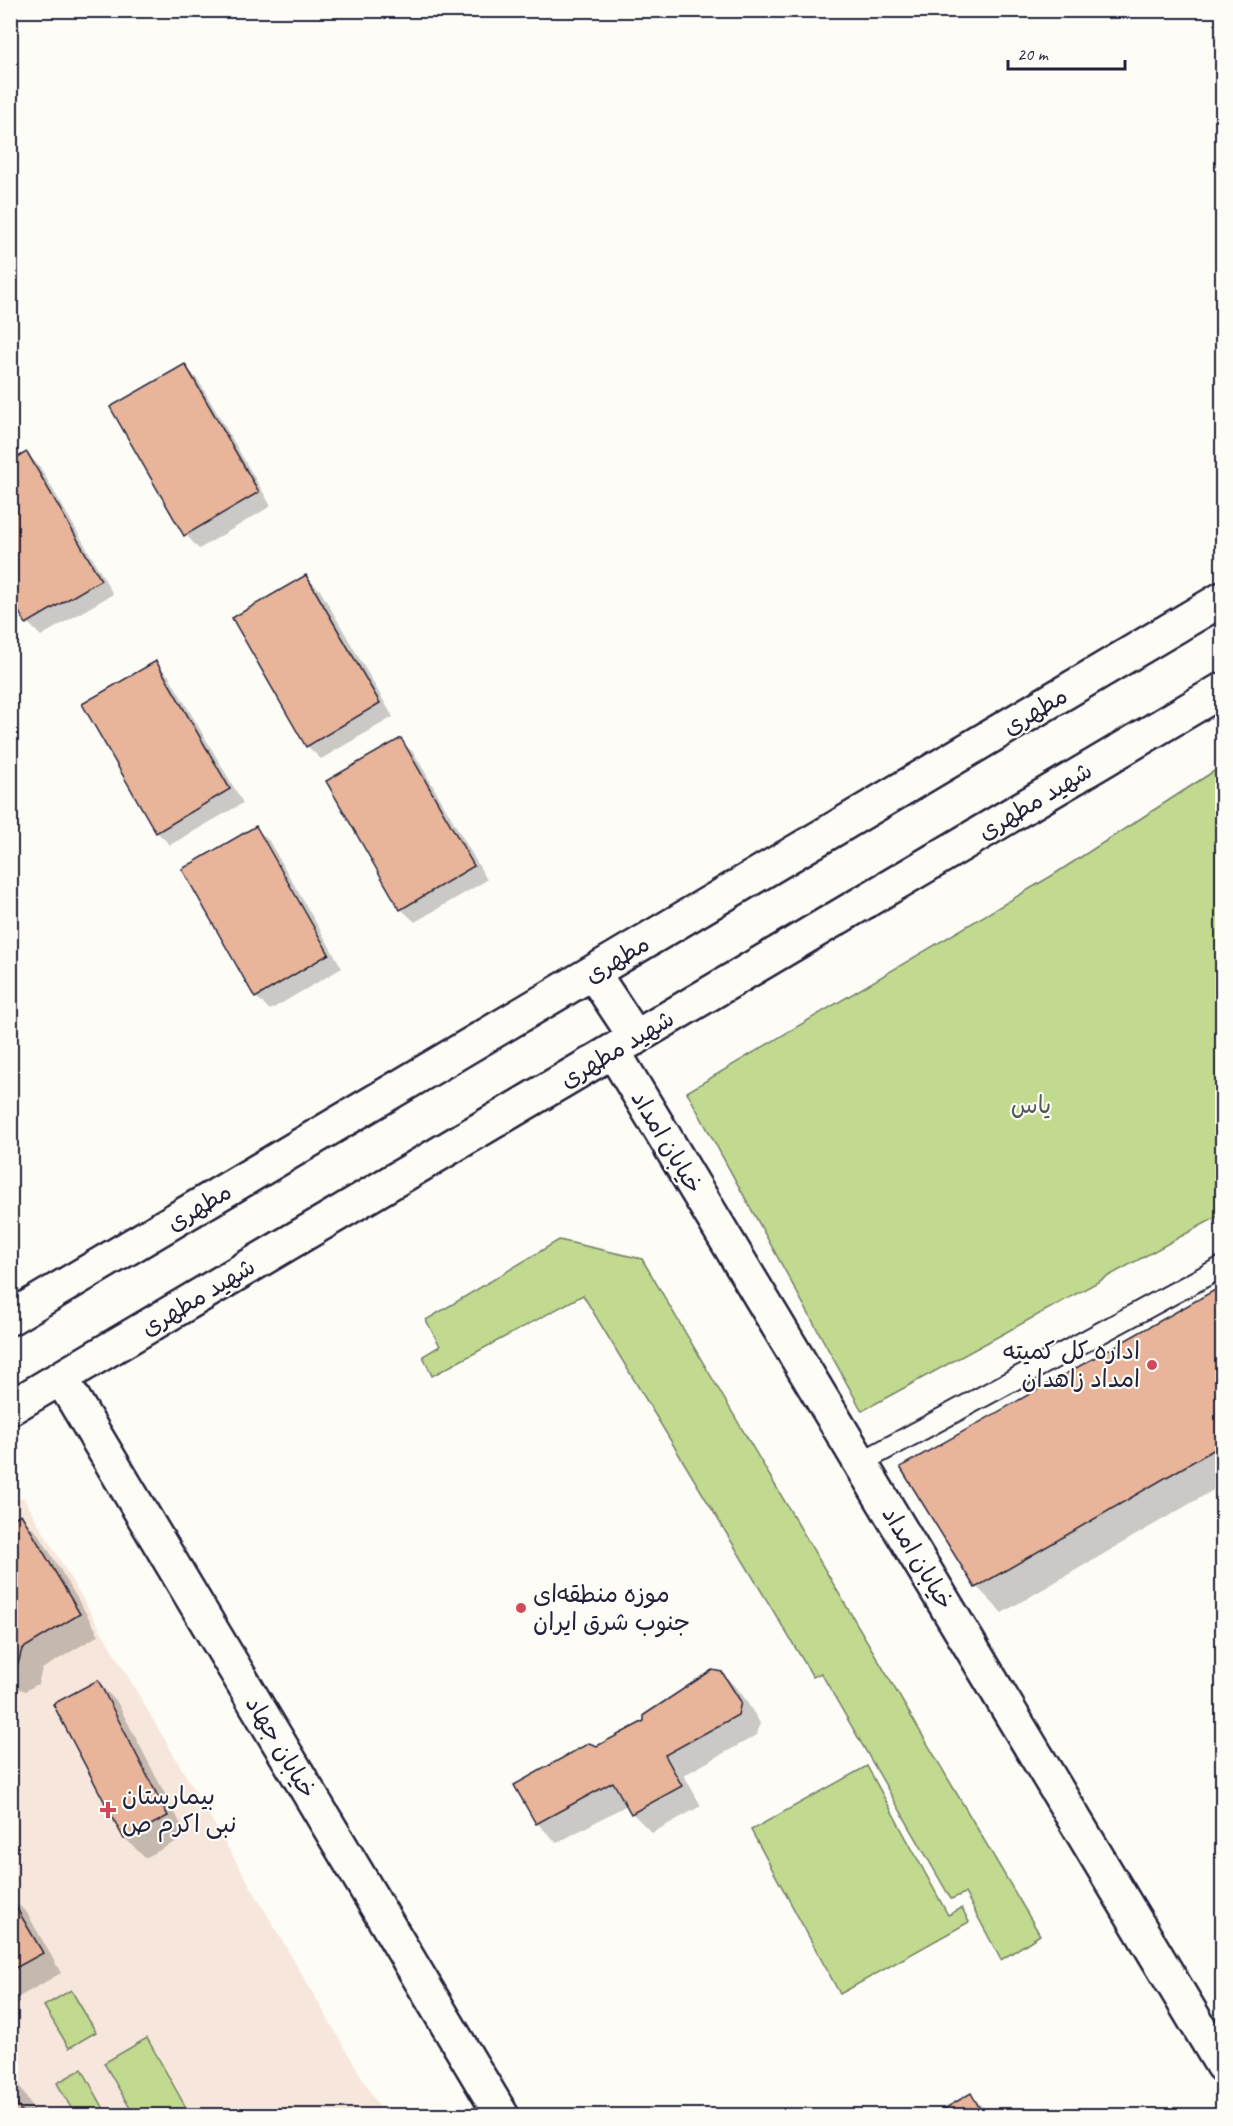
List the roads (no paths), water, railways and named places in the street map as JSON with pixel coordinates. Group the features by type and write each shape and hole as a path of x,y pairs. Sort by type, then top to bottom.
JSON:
{"main road":[{"name":"مطهری","path":"10,1318 1222,599"},
{"name":"شهید مطهری","path":"10,1408 1222,690"},
{"name":"خیابان امداد","path":"593,973 624,1044 860,1463 1222,2066"},
{"name":"خیابان جهاد","path":"61,1378 502,2115"}],"lane":[{"path":"860,1463 1222,1267"}],"place":[{"name":"اداره کل کمیته امداد زاهدان","path":"1152,1365"},
{"name":"موزه منطقه‌ای جنوب شرق ایران","path":"521,1608"},
{"name":"بیمارستان نبی اکرم ص","path":"108,1810"}],"park label":[{"name":"یاس","path":"1031,1105"}]}
